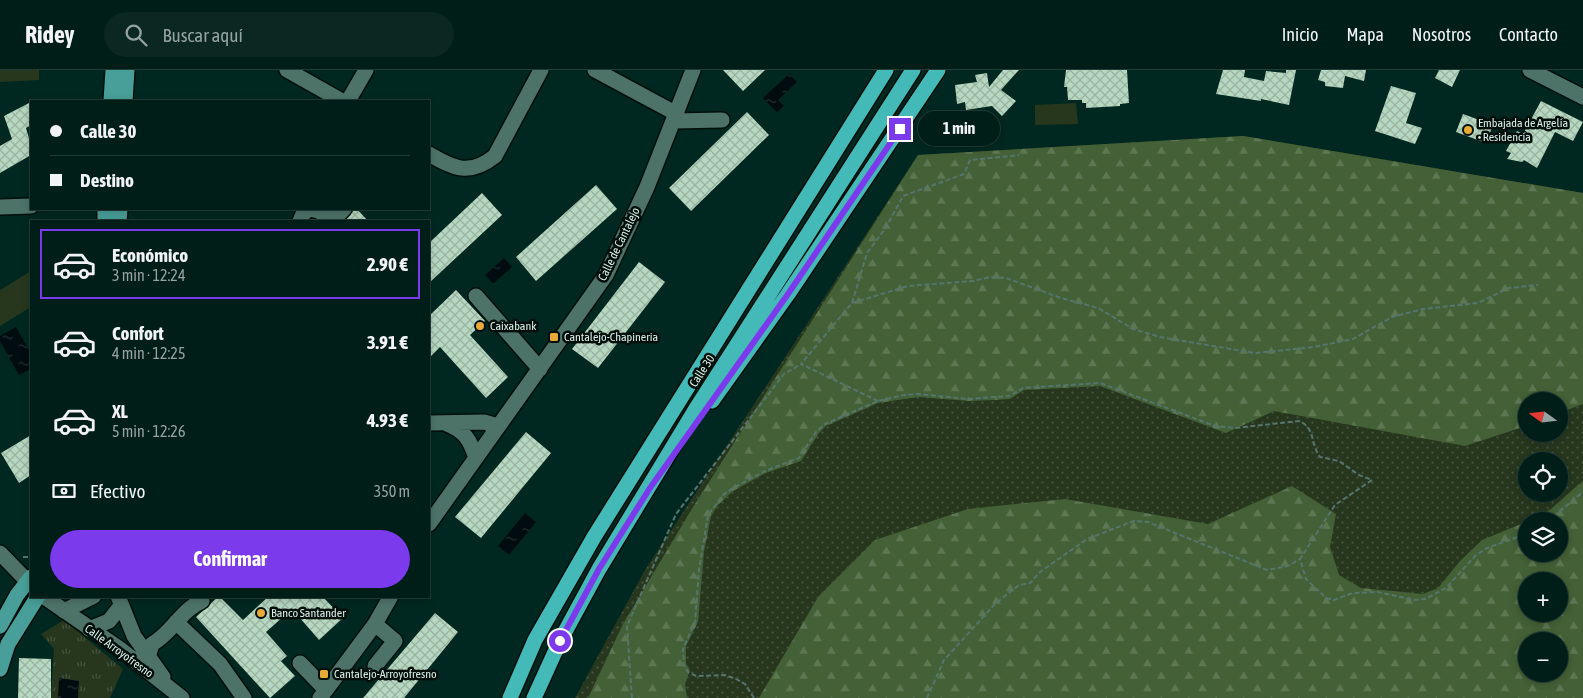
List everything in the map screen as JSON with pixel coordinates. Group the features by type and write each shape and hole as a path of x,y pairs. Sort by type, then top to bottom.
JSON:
{"highway":[{"name":"Calle 30","path":"510,698 536,640 594,537 886,70"},
{"name":"Calle 30","path":"534,698 560,641 599,569 650,488 697,407 913,70"},
{"path":"650,488 788,294 938,70"}],"main road":[{"path":"111,100 113,70"},
{"path":"125,100 127,70"},
{"path":"0,626 28,576"},
{"path":"0,669 12,637 37,598"}],"street":[{"path":"287,70 340,100"},
{"path":"349,100 366,70"},
{"path":"430,155 463,169 478,167 495,156 541,70"},
{"path":"595,70 676,117 722,120"},
{"name":"Calle de Cantalejo","path":"430,523 606,274 676,117 693,70"},
{"path":"1530,70 1583,97"},
{"path":"0,207 30,206"},
{"path":"300,220 308,210"},
{"path":"314,210 319,211 331,220"},
{"path":"333,220 343,210"},
{"path":"476,296 540,369"},
{"path":"435,422 484,422 498,426"},
{"path":"435,422 460,430 471,442 476,458"},
{"path":"0,553 28,576"},
{"name":"Calle Arroyofresno","path":"46,598 89,629 146,663 178,694"},
{"path":"64,611 90,598"},
{"path":"300,663 323,694 375,624 389,598"},
{"path":"146,663 152,644 160,640 191,606 202,601"},
{"path":"89,629 109,621 119,602"},
{"name":"Calle Arroyofresno","path":"119,602 146,663"},
{"path":"176,622 220,664 244,698"},
{"path":"375,624 395,640 375,666"},
{"path":"120,649 130,646 134,636"}],"path":[{"path":"632,698 628,626 676,514 784,374 801,364 852,303 867,253 885,229 903,196 964,174 970,160 1019,155"},
{"path":"852,303 908,286 973,281 990,277 1006,278 1061,298 1098,308 1133,329 1142,332 1255,353 1353,339 1392,317 1423,309 1478,303 1519,286 1538,285"},
{"path":"801,364 878,400"},
{"path":"754,698 745,684 736,678 725,675 696,676 688,672 684,665 683,649 695,622 699,570 708,515 723,495 731,489 766,471 799,458 816,432 825,424 878,400 918,394 968,399 994,398 1009,396 1023,388 1100,383 1215,426 1235,428 1299,421 1310,428 1313,434 1315,450 1320,457 1339,460 1359,475 1372,480 1335,505 1300,559 1288,566 1267,570 1148,522 1134,521 1087,539 1040,572 1030,583 1019,585 996,603 944,660 926,698"},
{"path":"1559,512 1583,492"},
{"path":"1300,559 1306,579 1326,598 1334,600 1353,593 1378,592 1414,600 1425,599 1446,588 1476,555 1487,548 1518,537"}],"green space":[{"path":"0,70 39,70 39,80 0,82"},
{"path":"1076,103 1078,124 1035,125 1035,105"},
{"path":"1243,136 1583,193 1583,698 575,698 645,570 918,155"},
{"path":"1243,136 1583,193 1583,404 1568,410 1568,392 1518,392 1518,429 1465,446 1274,411 1226,433 1100,386 1024,390 1010,399 969,401 918,397 878,403 826,426 818,434 801,461 766,473 733,491 718,505 711,516 704,552 698,622 686,646 686,664 690,670 685,684 687,698 588,698 623,624 693,507 918,155"},
{"path":"30,272 30,308 0,326 0,290"},
{"path":"1583,483 1583,698 759,698 818,597 875,540 968,509 1065,499 1208,524 1292,486 1336,514 1330,547 1339,575 1361,588 1423,594 1438,588 1460,561 1482,540 1518,525 1518,562 1568,562 1568,512 1545,512 1559,502 1568,502 1568,494 1579,484"},
{"path":"64,620 123,669 110,698 51,698 54,649 41,634"}],"water":[{"path":"789,74 797,82 778,100 784,106 777,112 763,98"},
{"path":"504,258 512,267 493,284 485,275"},
{"path":"16,327 30,352 30,370 19,375 0,341 0,336"},
{"path":"525,513 536,522 509,555 498,546"},
{"path":"59,678 79,681 78,698 58,698"}],"building":[{"path":"723,70 765,70 743,91"},
{"path":"1003,70 1019,70 1001,90 1016,101 1002,116 992,106 966,110 965,102 957,104 955,85 977,82 975,75 987,73 989,87"},
{"path":"1066,70 1127,70 1129,103 1120,104 1120,106 1086,108 1086,103 1082,103 1082,100 1068,100 1067,87 1064,87"},
{"path":"1223,70 1245,70 1244,77 1264,81 1266,71 1286,73 1286,70 1296,70 1289,105 1261,99 1261,101 1216,94"},
{"path":"1321,70 1366,70 1364,81 1345,76 1343,88 1325,86 1325,82 1318,80"},
{"path":"1439,70 1460,70 1452,87 1435,78"},
{"path":"1391,86 1416,93 1406,123 1422,128 1415,144 1375,131"},
{"path":"1541,101 1583,122 1573,141 1555,132 1537,168 1524,160 1522,162 1507,159 1511,153 1506,151 1517,131 1523,134"},
{"path":"30,103 30,126 26,128 30,142 30,156 0,173 0,146 12,139 4,116"},
{"path":"747,112 769,135 691,211 669,188"},
{"path":"1463,114 1493,125 1486,143 1456,132"},
{"path":"596,185 617,209 536,281 516,257"},
{"path":"482,193 502,215 430,282 430,242"},
{"path":"358,210 367,220 346,220 353,211"},
{"path":"639,262 665,282 598,368 572,349"},
{"path":"456,290 485,321 470,335 508,377 486,398 440,347 430,357 430,315"},
{"path":"526,432 551,453 481,538 455,517"},
{"path":"30,436 30,476 19,483 1,453"},
{"path":"217,598 221,598 243,620 267,598 324,598 343,618 319,640 292,609 266,632 287,656 281,661 295,676 270,698 196,617"},
{"path":"435,613 458,632 404,698 363,698"},
{"path":"19,658 51,659 51,698 18,698"}],"place":[{"name":"Embajada de Argelia - Residencia","path":"1468,130"},
{"name":"Caixabank","path":"480,326"},
{"name":"Cantalejo-Chapineria","path":"554,337"},
{"name":"Banco Santander","path":"261,613"},
{"name":"Cantalejo-Arroyofresno","path":"324,674"}],"route":[{"path":"560,641 599,569 650,488 788,294 900,129"}]}
